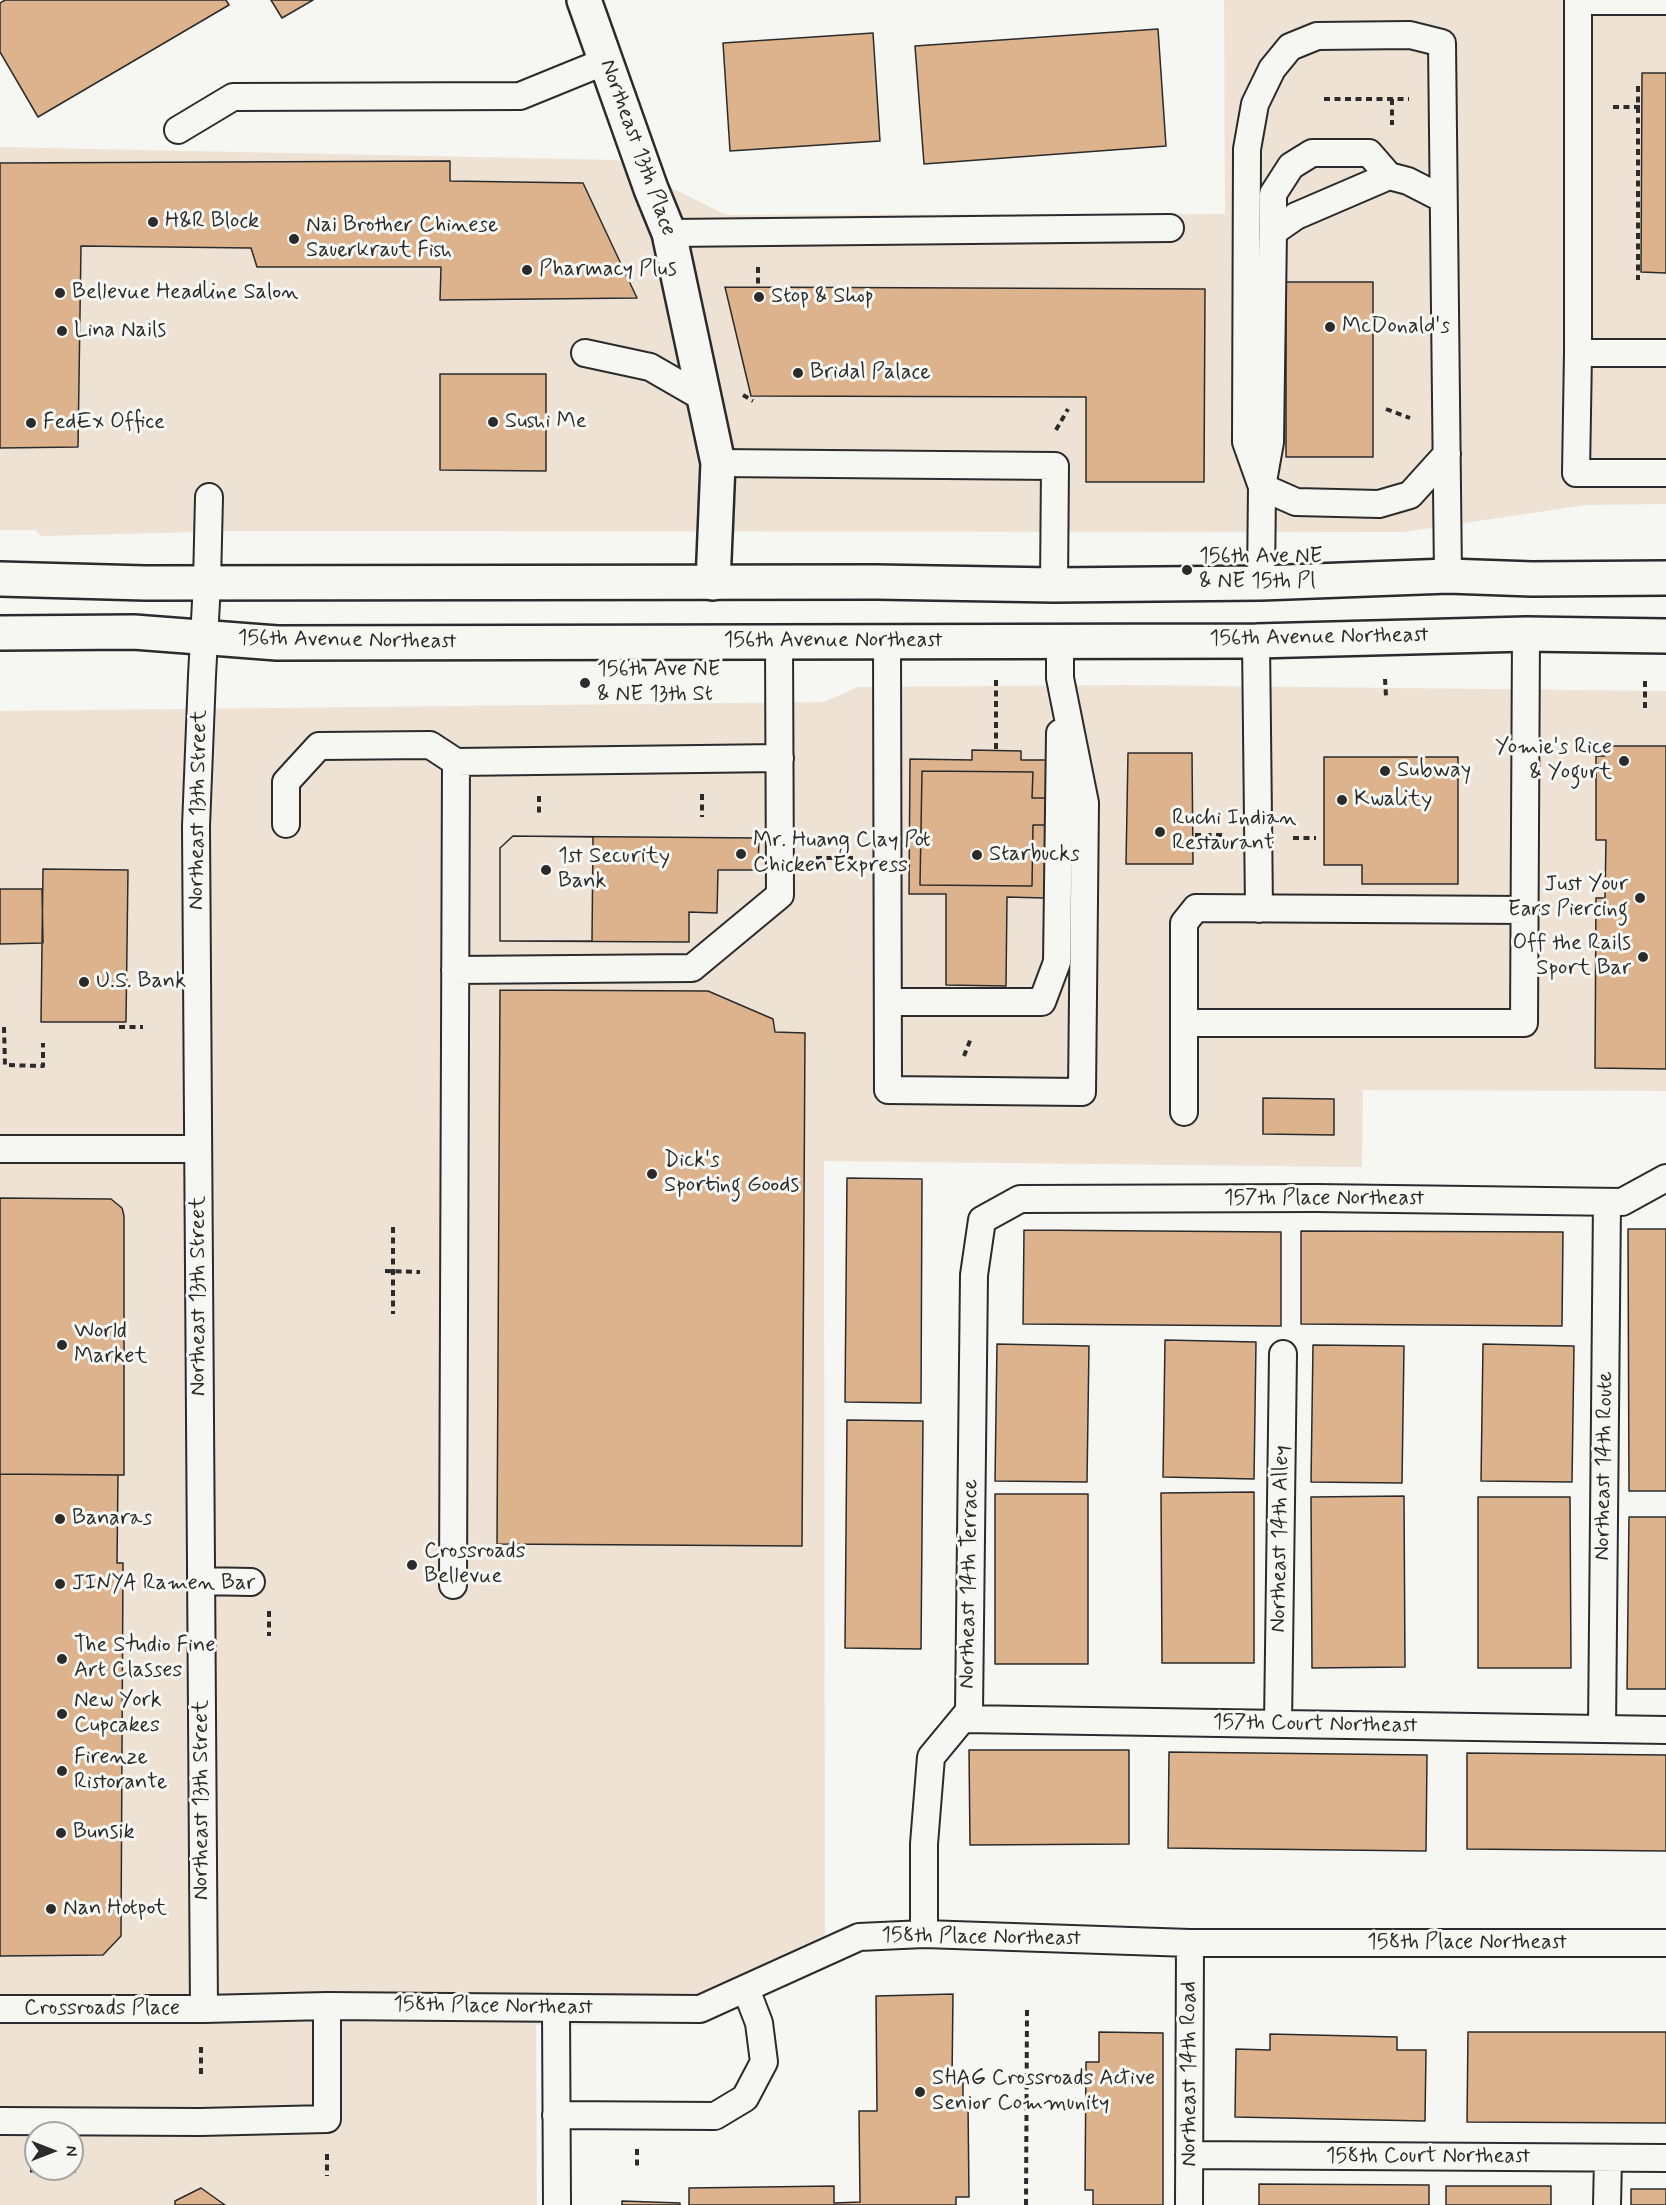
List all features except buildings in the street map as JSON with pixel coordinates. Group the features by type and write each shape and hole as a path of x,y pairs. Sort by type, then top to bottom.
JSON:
{"main road":[{"name":"Northeast 13th Place","path":"584,0 651,189 669,233 717,464 713,583"},
{"path":"0,579 207,583 876,582 1054,585 1261,584 1448,576 1532,579 1666,578"},
{"name":"156th Avenue Northeast","path":"0,633 134,632 277,642 1256,640 1526,634 1666,636"}],"lane":[{"path":"1666,1 1578,1 1576,473 1666,473"},
{"path":"1447,454 1410,495 1379,504 1296,502 1262,487 1246,442 1247,149 1255,104 1272,69 1290,47 1317,36 1410,35 1442,43 1443,199 1447,454 1448,576"},
{"path":"178,130 233,97 520,96 606,62"},
{"path":"1261,584 1262,487 1270,442 1273,194 1291,166 1312,153 1369,153 1389,176 1408,181 1443,199"},
{"path":"1273,232 1296,216 1389,176"},
{"path":"669,233 1170,228"},
{"path":"585,353 650,367 702,397"},
{"path":"1578,353 1666,353"},
{"path":"717,464 1055,466 1054,585"},
{"name":"Northeast 13th Street","path":"204,2009 196,826 209,497"},
{"path":"1184,1023 1524,1023 1526,634"},
{"path":"888,1002 1042,1002 1057,962 1060,640"},
{"path":"1256,640 1259,909"},
{"path":"455,970 692,968 780,895 779,641"},
{"path":"887,641 888,1090 1082,1092 1085,803 1060,678"},
{"path":"286,825 286,782 319,746 430,746 456,762 780,758"},
{"path":"453,1585 456,762"},
{"path":"1184,1112 1184,922 1196,908 1526,910"},
{"path":"0,1149 198,1149"},
{"name":"157th Place Northeast","path":"982,1220 1020,1199 1316,1198 1622,1202 1666,1178"},
{"name":"Northeast 14th Route","path":"1602,1729 1607,1202"},
{"name":"Northeast 14th Terrace","path":"924,1934 924,1844 931,1757 969,1712 974,1275 982,1220"},
{"name":"Northeast 14th Alley","path":"1278,1724 1283,1354"},
{"path":"201,1581 251,1582"},
{"name":"157th Court Northeast","path":"964,1719 1666,1730"},
{"name":"158th Place Northeast","path":"204,2009 327,2006 700,2009 859,1937 924,1934 1190,1943 1666,1943"},
{"name":"Northeast 14th Road","path":"1189,2205 1190,1943"},
{"path":"556,2115 715,2116 745,2098 764,2062 759,2023 746,1989"},
{"path":"0,2121 200,2122 327,2119 327,2006"},
{"path":"556,2008 556,2205"},
{"name":"Crossroads Place","path":"0,2009 204,2009"},
{"name":"158th Court Northeast","path":"1190,2156 1666,2158"},
{"path":"1607,2205 1608,2159"}],"path":[{"path":"1324,99 1409,99 1410,35"},
{"path":"1638,86 1640,107 1638,279"},
{"path":"1620,107 1640,107"},
{"path":"758,275 758,287"},
{"path":"1052,438 1068,409"},
{"path":"1386,409 1413,419"},
{"path":"996,678 996,751"},
{"path":"1385,679 1386,696"},
{"path":"1645,681 1645,711"},
{"path":"702,784 702,817"},
{"path":"539,794 539,816"},
{"path":"1195,835 1233,835"},
{"path":"1292,838 1316,838"},
{"path":"780,859 887,859"},
{"path":"119,1027 143,1028"},
{"path":"4,1028 4,1065 44,1065 43,1043"},
{"path":"961,1063 974,1030"},
{"path":"393,1227 393,1314"},
{"path":"385,1271 424,1272"},
{"path":"269,1604 269,1636"},
{"path":"1026,2205 1027,2010"},
{"path":"201,2047 201,2077"},
{"path":"327,2145 327,2176"}],"shaded area":[{"path":"1224,0 1666,0 1666,504 1586,505 1404,532 235,531 41,536 35,530 0,530 0,147 616,160 726,215 1225,214"},
{"name":"Crossroads Bellevue","path":"1127,685 1666,691 1666,1091 1363,1090 1362,1167 824,1161 825,1969 696,2024 536,2025 537,2205 0,2205 0,711 824,702 858,687"}],"place":[{"name":"H&R Block","path":"153,222"},
{"name":"Nai Brother Chinese Sauerkraut Fish","path":"294,239"},
{"name":"Pharmacy Plus","path":"527,270"},
{"name":"Bellevue Headline Salon","path":"60,293"},
{"name":"Stop & Shop","path":"759,297"},
{"name":"McDonald's","path":"1330,327"},
{"name":"Lina Nails","path":"62,331"},
{"name":"Bridal Palace","path":"798,373"},
{"name":"Sushi Me","path":"493,422"},
{"name":"FedEx Office","path":"31,423"},
{"name":"156th Ave NE & NE 15th Pl","path":"1187,570"},
{"name":"156th Ave NE & NE 13th St","path":"585,683"},
{"name":"Yomie's Rice & Yogurt","path":"1624,761"},
{"name":"Subway","path":"1385,771"},
{"name":"Kwality","path":"1342,800"},
{"name":"Ruchi Indian Restaurant","path":"1160,832"},
{"name":"Mr. Huang Clay Pot Chicken Express","path":"741,854"},
{"name":"Starbucks","path":"977,855"},
{"name":"1st Security Bank","path":"546,870"},
{"name":"Just Your Ears Piercing","path":"1640,898"},
{"name":"Off the Rails Sport Bar","path":"1643,957"},
{"name":"U.S. Bank","path":"84,982"},
{"name":"Dick's Sporting Goods","path":"652,1174"},
{"name":"World Market","path":"62,1345"},
{"name":"Banaras","path":"60,1519"},
{"name":"Crossroads Bellevue","path":"412,1565"},
{"name":"JINYA Ramen Bar","path":"60,1584"},
{"name":"The Studio Fine Art Classes","path":"62,1659"},
{"name":"New York Cupcakes","path":"62,1714"},
{"name":"Firenze Ristorante","path":"62,1771"},
{"name":"Bunsik","path":"61,1833"},
{"name":"Nan Hotpot","path":"51,1909"},
{"name":"SHAG Crossroads Active Senior Community","path":"920,2092"}]}
